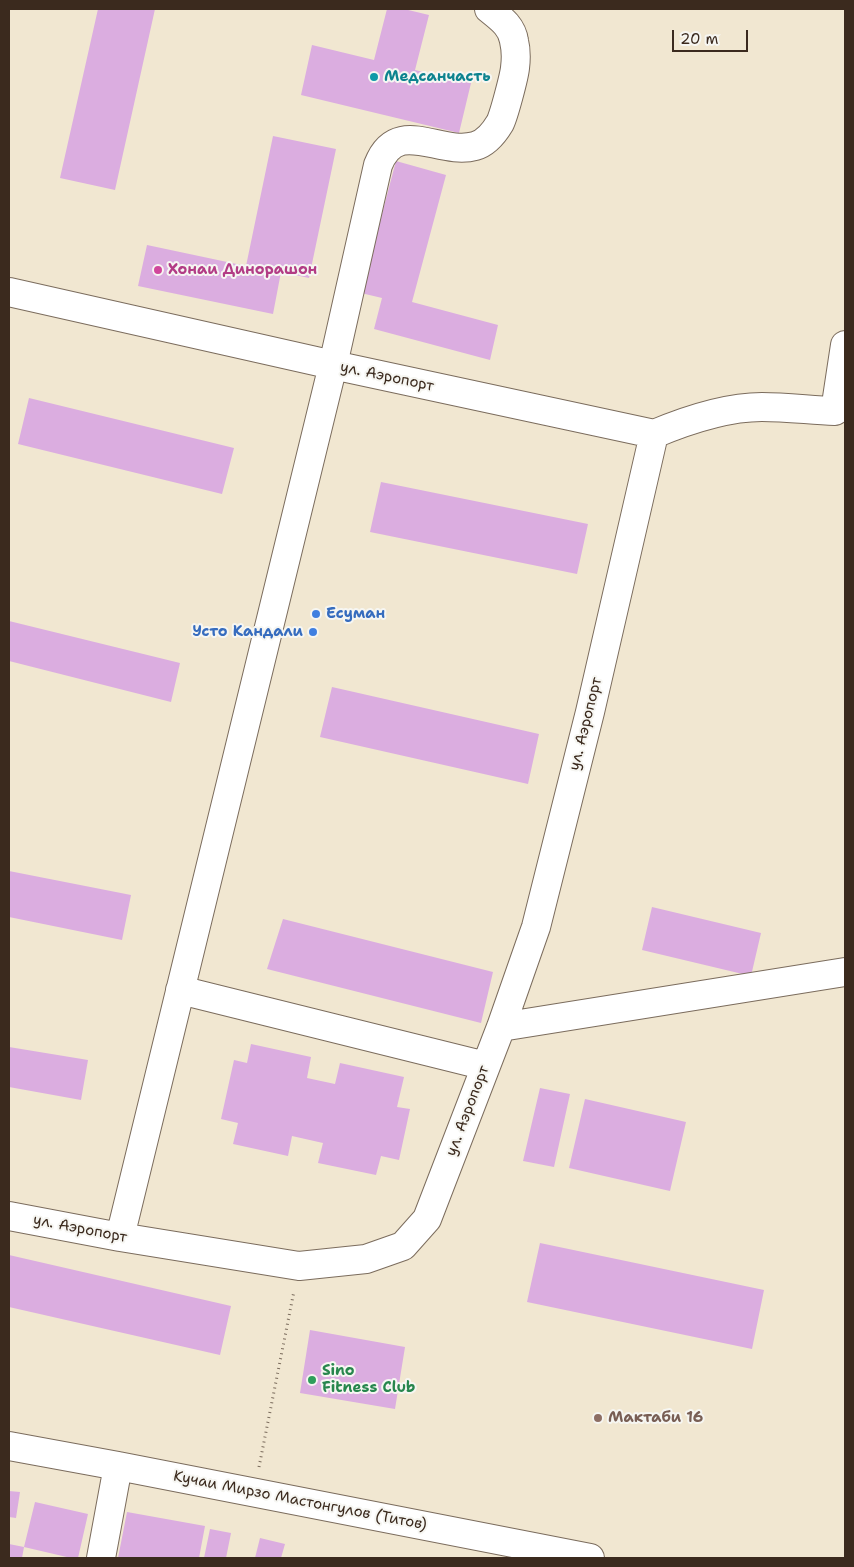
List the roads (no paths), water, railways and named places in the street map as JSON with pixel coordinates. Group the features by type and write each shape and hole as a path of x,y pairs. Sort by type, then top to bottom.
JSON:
{"street":[{"path":"120,1237 333,365 378,165 382,154 390,146 406,139 458,148 476,146 489,138 501,121 515,68 514,40 506,23 489,9"},
{"name":"ул. Аэропорт","path":"9,292 333,365 654,434 590,712 536,927 501,1027 427,1219 402,1246 366,1258 299,1266 120,1237 9,1216"},
{"path":"654,434 681,423 731,411 760,407 840,412 845,345"},
{"path":"501,1027 845,972"},
{"path":"180,990 486,1066"},
{"name":"Кучаи Мирзо Мастонгулов (Титов)","path":"9,1446 590,1558"},
{"path":"101,1558 118,1466"}],"place":[{"name":"Медсанчасть","path":"374,77"},
{"name":"Хонаи Динорашон","path":"158,270"},
{"name":"Есуман","path":"316,614"},
{"name":"Усто Кандали","path":"313,632"},
{"name":"Sino Fitness Club","path":"312,1380"},
{"name":"Мактаби 16","path":"598,1418"}]}
